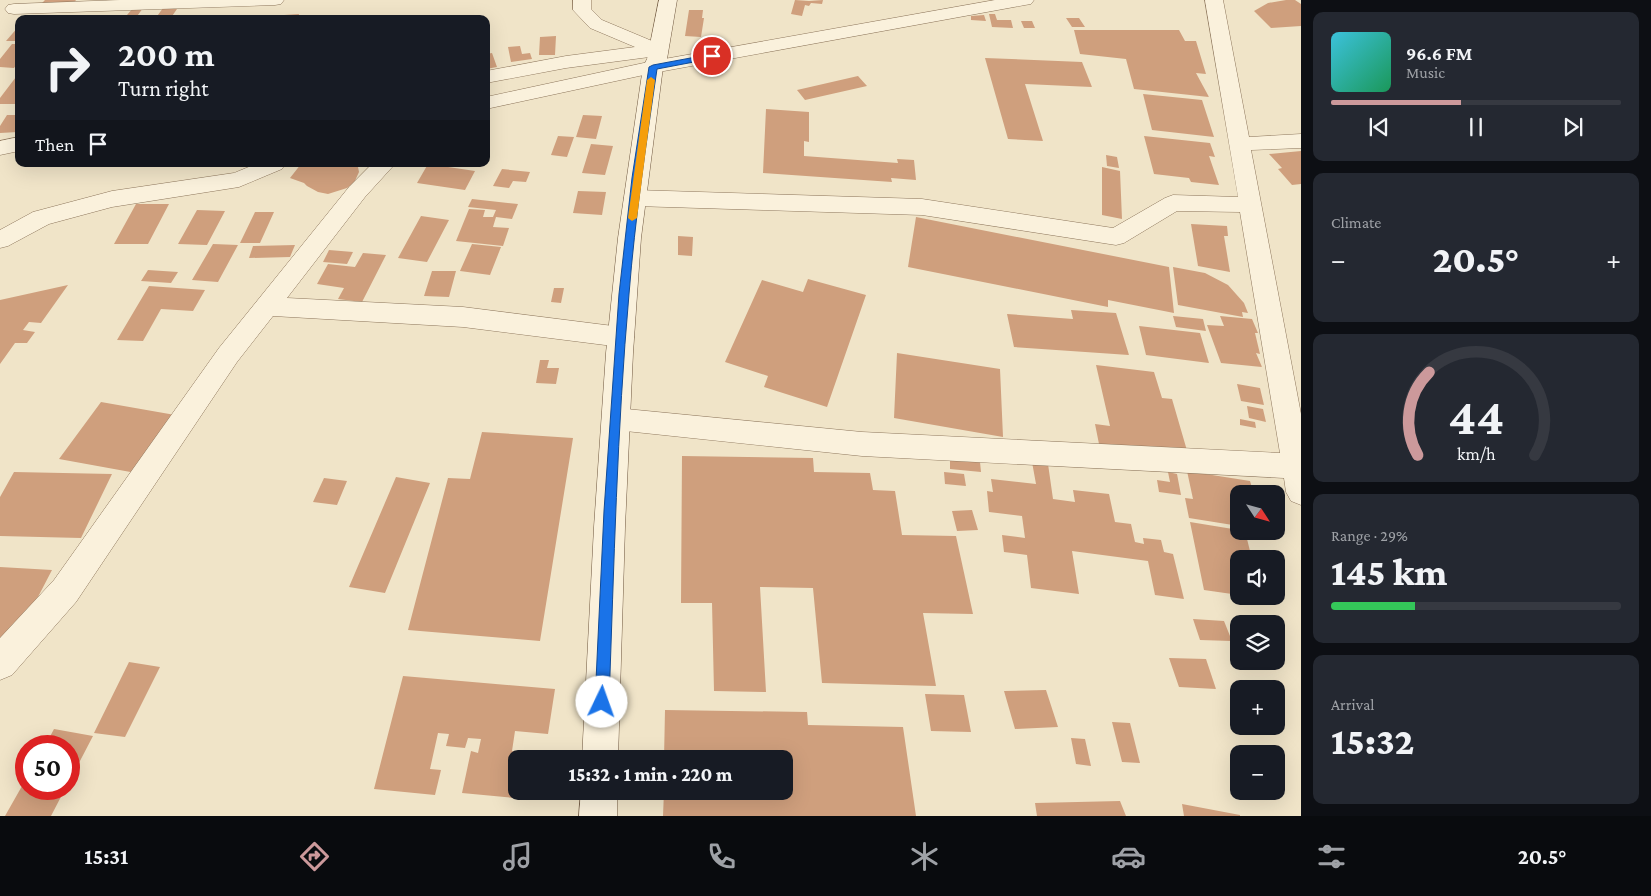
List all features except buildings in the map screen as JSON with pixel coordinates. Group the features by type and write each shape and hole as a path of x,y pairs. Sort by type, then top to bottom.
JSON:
{"street":[{"path":"14,9 275,0"},
{"path":"582,0 582,10 596,24 656,59"},
{"path":"600,750 616,419 624,294 635,198 656,59 668,0"},
{"path":"490,102 656,59 1025,0"},
{"path":"616,419 862,444 1299,479 1238,144 1214,0"},
{"path":"490,76 566,62 656,59"},
{"path":"1238,144 1301,141"},
{"path":"0,148 15,145"},
{"path":"0,240 41,218 112,199 239,180 267,167"},
{"path":"0,663 65,591 228,355 357,192 381,167"},
{"path":"635,198 922,207 1116,237 1173,203 1249,205"},
{"path":"267,306 463,318 621,336"},
{"path":"598,816 599,800"}],"slow traffic":[{"path":"632,218 651,80"}],"route":[{"path":"602,702 610,511 624,294 637,178 653,67 712,56"}]}
